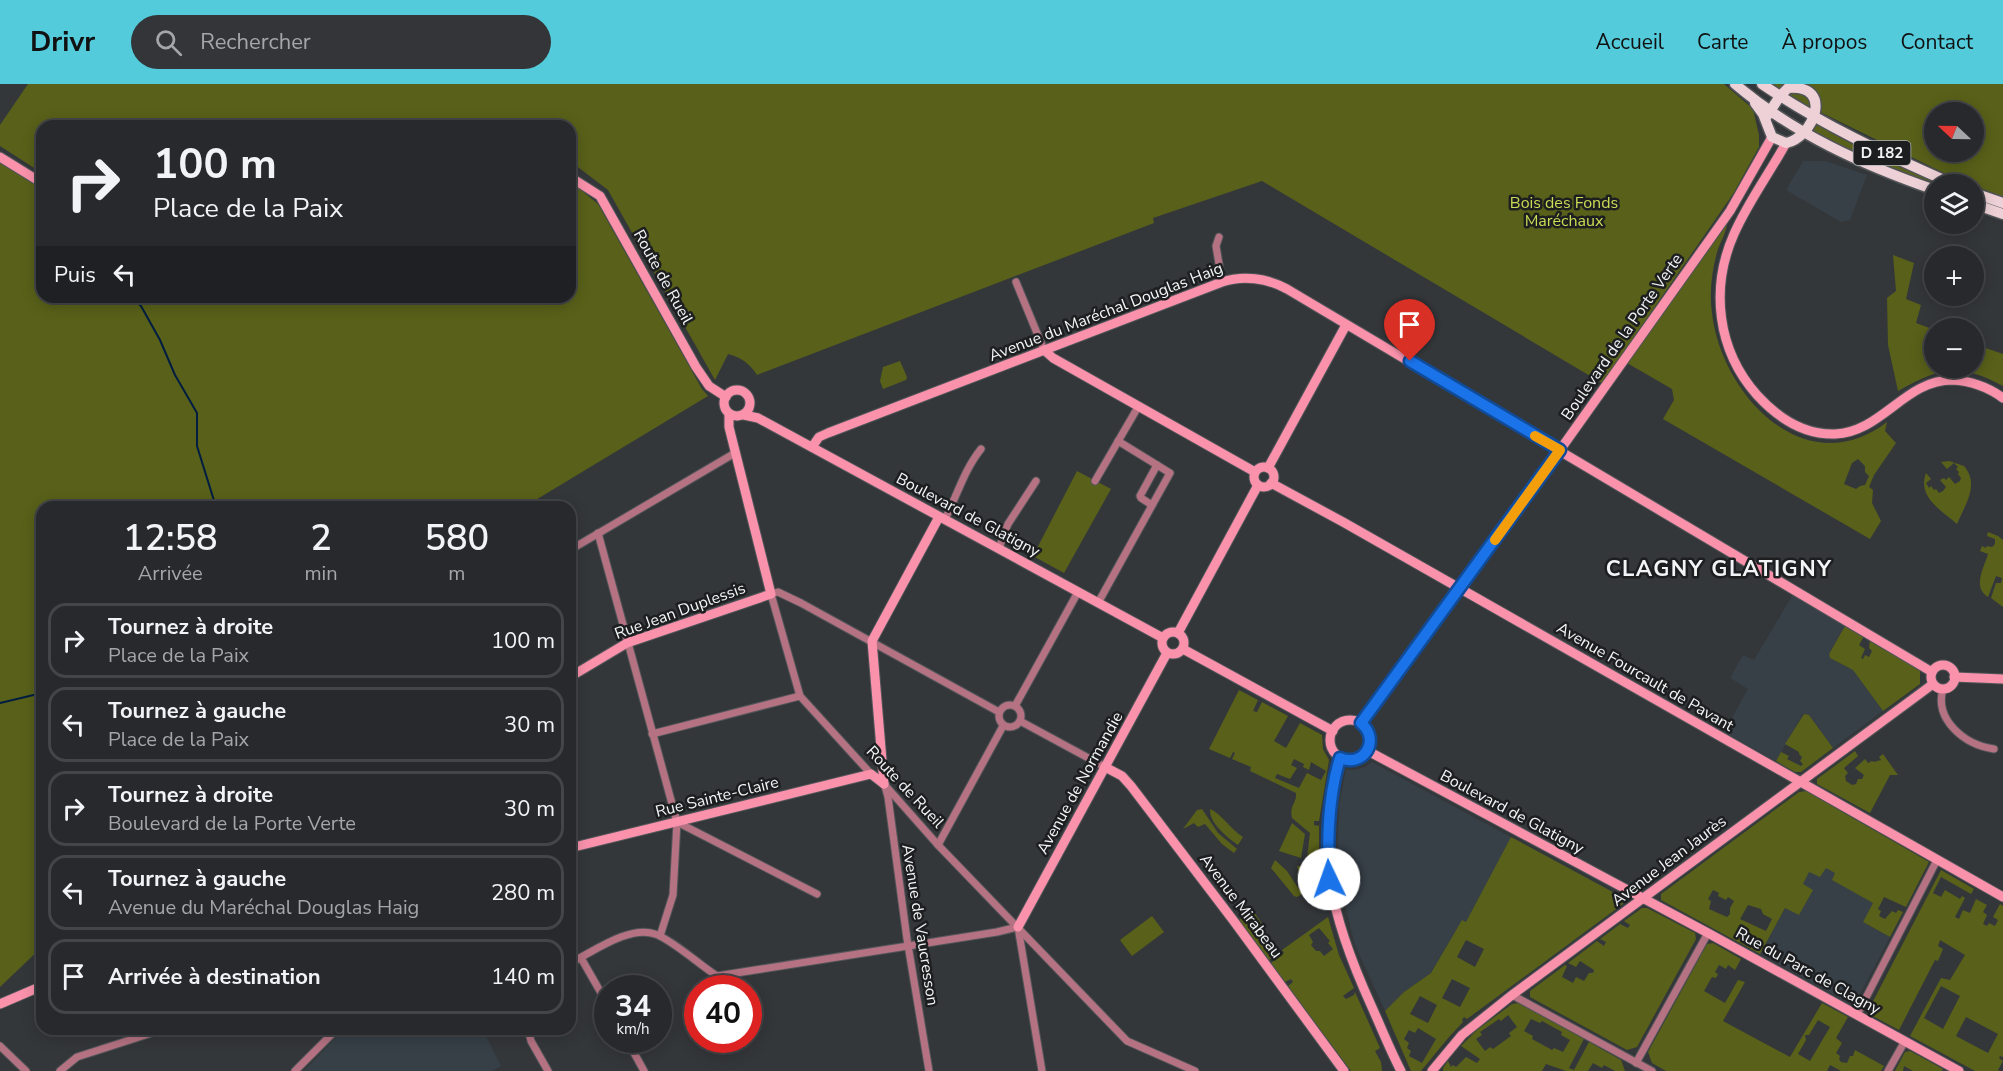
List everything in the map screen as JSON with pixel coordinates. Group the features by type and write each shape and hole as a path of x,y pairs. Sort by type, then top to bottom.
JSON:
{"main road":[{"path":"1735,84 1768,115 1772,136 1786,143 1797,140 1804,132 1817,106 1808,90 1789,86 1768,115"},
{"name":"D 182","path":"1762,84 1813,116 1886,155 1930,174"},
{"name":"D 182","path":"1768,115 1859,162 1924,186"},
{"path":"1984,196 2003,203"},
{"path":"1984,207 2003,214"}],"street":[{"name":"Boulevard de la Porte Verte","path":"1361,723 1730,212 1772,136"},
{"path":"1786,143 1734,234 1721,274 1720,309 1724,333 1732,357 1748,385 1784,419 1797,427 1822,433 1843,433 1860,428 1876,419 1910,393 1931,383 1959,380 1989,389 2003,398"},
{"path":"0,157 36,179"},
{"name":"Route de Rueil","path":"576,181 600,195 696,367 710,386 726,397"},
{"path":"1219,237 1216,246 1222,282"},
{"name":"Avenue du Maréchal Douglas Haig","path":"812,447 819,437 1044,350 1222,282 1251,278 1279,285 1932,672"},
{"path":"1016,282 1044,350 1053,358 1255,472"},
{"path":"1268,468 1346,325"},
{"path":"730,432 750,406 749,397 742,391 733,390 726,397 724,406 729,414 742,416"},
{"name":"Boulevard de Glatigny","path":"750,406 758,418"},
{"path":"1095,481 1138,407"},
{"name":"Route de Rueil","path":"729,414 735,453 800,696 879,778 938,845 1127,1041 1195,1071"},
{"name":"Boulevard de Glatigny","path":"742,416 758,418 1163,638"},
{"path":"1098,603 1170,473 1118,441"},
{"path":"879,778 872,641 957,495 964,474 981,449"},
{"path":"576,546 735,453"},
{"path":"1152,505 1140,496 1157,465"},
{"path":"1260,468 1268,468 1274,475 1272,483 1263,487 1258,485 1254,479 1255,472 1260,468"},
{"path":"999,548 1008,524 1036,481"},
{"name":"Avenue Fourcault de Pavant","path":"1272,483 2003,897"},
{"path":"1178,633 1258,485"},
{"path":"598,533 677,822 673,895 660,936"},
{"path":"771,594 778,592 999,711"},
{"path":"1015,706 1078,592"},
{"name":"Rue Jean Duplessis","path":"576,673 627,643 771,594"},
{"path":"1172,632 1178,633 1184,638 1183,649 1178,654 1167,653 1162,645 1163,638 1172,632"},
{"path":"1183,649 1333,731"},
{"name":"Avenue de Normandie","path":"1018,927 1167,653"},
{"path":"1943,689 1933,684 1931,678 1932,672 1938,666 1946,666 1952,670 1954,677 1951,685 1943,689 1940,698 1941,709 1960,736 1981,747 1994,749"},
{"path":"1954,677 2003,679"},
{"name":"Avenue Jean Jaurès","path":"1432,1071 1462,1035 1512,995 1933,684"},
{"path":"652,734 800,696"},
{"path":"1003,726 998,718 999,711 1008,705 1015,706 1020,711 1020,721"},
{"path":"1348,720 1361,723 1371,738 1368,751 1359,759 1340,758 1332,748 1330,739 1333,731 1339,724 1348,720"},
{"path":"1020,721 1105,767"},
{"path":"1003,726 1011,727 1020,721"},
{"path":"938,845 1003,726"},
{"name":"Boulevard de Glatigny","path":"1368,751 1642,899"},
{"path":"1340,758 1333,784 1328,838 1332,899 1354,967 1401,1071"},
{"name":"Avenue Mirabeau","path":"1105,767 1122,776 1131,786 1344,1071"},
{"name":"Rue Sainte-Claire","path":"576,847 879,778"},
{"name":"Avenue de Vaucresson","path":"879,778 888,797 928,1071"},
{"path":"677,822 817,894"},
{"path":"1857,1015 1937,860"},
{"name":"Rue du Parc de Clagny","path":"1642,899 1959,1071"},
{"path":"576,960 619,938 640,931 660,936 717,976 1018,927 1042,1071"},
{"path":"1636,1063 1708,933"},
{"path":"581,958 594,981"},
{"path":"0,1004 36,989"},
{"path":"1512,995 1652,1071"},
{"path":"60,1071 77,1057 145,1035"},
{"path":"295,1071 331,1035"},
{"path":"530,1035 548,1071"},
{"path":"1888,1071 1905,1041"},
{"path":"0,1046 26,1071"},
{"path":"634,1053 644,1071"},
{"path":"1393,1071 1395,1059"}],"shaded area":[{"path":"1803,161 1825,161 1867,175 1850,220 1841,222 1786,190"},
{"path":"1793,594 1845,626 1829,653 1830,658 1853,670 1883,711 1833,748 1809,715 1803,714 1776,761 1724,732 1748,689 1730,678 1743,655 1754,660"},
{"path":"1372,762 1622,897 1623,904 1524,977 1462,921 1431,973 1404,992 1385,1011 1355,945 1341,889 1337,857 1339,805 1346,769 1354,770"},
{"path":"1816,851 1888,888 1868,925 1890,937 1854,1006 1760,954"},
{"path":"338,1035 486,1035 501,1066 492,1071 304,1071"}],"green space":[{"name":"Bois des Fonds Maréchaux","path":"28,84 1724,84 1753,109 1759,135 1759,147 1733,194 1602,383 1262,181 1153,218 1154,223 757,375 745,362 728,354 715,380 608,190 576,166 576,120 36,120 36,169 0,146 0,125"},
{"path":"1773,84 2003,84 2003,197 1984,189 1984,174 1946,174 1812,108 1811,111"},
{"path":"1816,124 1846,141 1924,176 1924,181 1887,170 1811,133"},
{"path":"0,162 36,183 36,303 576,303 576,186 598,204 708,396 534,501 36,501 36,953 0,987"},
{"path":"1727,224 1713,273 1712,313 1719,344 1732,373 1750,400 1772,421 1798,437 1826,443 1856,439 1887,422 1885,431 1896,443 1874,475 1869,487 1873,490 1872,503 1881,521 1870,539 1663,419 1674,400 1672,389 1627,363","holes":["1858,459 1865,466 1865,472 1869,476 1865,485 1856,489 1844,484 1852,463"]},
{"path":"1893,255 1914,263 1906,299 1921,305 1916,323 1924,326 1924,377 1898,391 1888,345 1887,298 1896,291"},
{"path":"1984,347 2003,354 2003,386 1984,377"},
{"path":"900,361 907,377 906,380 883,389 880,381 883,367"},
{"path":"1949,461 1964,466 1971,480 1967,502 1957,524 1932,502 1924,482 1926,473 1931,479 1926,483 1929,488 1931,486 1939,493 1946,487 1940,480 1944,478 1946,480 1949,477 1955,484 1960,481 1959,472 1956,469 1958,467 1954,463 1947,469 1941,462"},
{"path":"1077,471 1111,489 1064,573 1033,556"},
{"path":"1988,532 2003,540 2003,607 1991,598 1996,583 2001,583 2002,578 1996,576 1988,597 1983,593 1980,583 1988,554 1980,551 1982,546 1986,548 1995,544 1995,539 1987,536"},
{"path":"1845,626 1864,636 1859,645 1865,649 1861,658 1863,659 1865,655 1869,657 1872,651 1869,648 1870,640 1920,669 1920,684 1883,711 1853,670 1830,658 1829,654"},
{"path":"1239,690 1258,700 1253,711 1257,712 1262,702 1288,716 1274,741 1286,748 1300,723 1322,735 1323,749 1329,760 1319,821 1314,821 1314,825 1319,826 1319,856 1307,858 1310,833 1292,818 1296,793 1250,771 1251,767 1232,759 1235,753 1233,752 1230,758 1209,749","holes":["1294,759 1304,764 1303,767 1309,770 1311,762 1326,771 1321,780 1307,773 1299,788 1275,778 1277,774 1290,779 1297,768 1291,765"]},
{"path":"1804,714 1809,715 1833,748 1801,772 1795,772 1776,761 1781,752 1789,756 1787,759 1801,766 1803,764 1800,761 1802,757 1799,752 1785,744"},
{"path":"1855,751 1858,756 1844,768 1848,773 1845,776 1846,781 1852,785 1864,775 1855,768 1865,759 1868,763 1881,760 1879,757 1883,754 1898,775 1890,775 1870,813 1817,784 1817,779"},
{"path":"1806,791 1929,862 1906,907 1884,897 1878,909 1881,911 1879,916 1885,919 1892,911 1903,912 1890,937 1863,922 1873,903 1832,880 1835,873 1826,868 1820,877 1809,872 1803,884 1813,890 1799,915 1785,908 1760,954 1661,900 1661,894 1799,792","holes":["1713,890 1719,893 1718,896 1726,900 1728,897 1734,901 1727,917 1709,909 1711,901 1708,899","1748,905 1761,909 1763,914 1772,919 1766,931 1740,919"]},
{"path":"1202,809 1218,833 1237,849 1234,853 1222,844 1205,824 1198,827 1194,823 1183,829 1197,810"},
{"path":"1210,809 1243,837 1238,845 1224,834 1212,819"},
{"path":"1292,823 1305,834 1301,858 1279,851"},
{"path":"1511,837 1622,897 1623,904 1467,1019 1464,1017 1463,1022 1421,1071 1411,1071 1385,1011 1404,992 1431,973 1462,920 1466,922","holes":["1466,940 1484,949 1475,967 1457,957","1452,979 1470,988 1460,1007 1442,998","1420,996 1437,1005 1428,1023 1410,1014","1418,1028 1436,1039 1422,1063 1409,1056 1411,1051 1407,1048 1409,1043 1404,1039 1409,1030 1415,1033"]},
{"path":"1275,860 1287,871 1302,894 1294,896 1271,868"},
{"path":"1297,866 1319,866 1324,897 1313,899 1311,892 1316,889 1305,870 1299,873"},
{"path":"1941,870 1974,889 1971,894 1941,877 1933,893 1941,897 1945,890 1960,899 1962,896 1965,898 1955,917 1959,919 1963,910 1970,913 1976,899 1987,905 1983,912 1987,915 1983,924 1987,926 1989,923 1995,926 1998,920 1993,917 2000,904 2003,906 2003,1057 1999,1058 2003,1061 1998,1070 2000,1071 1975,1071 1910,1036 1941,978 1950,980 1965,955 1940,940 1938,946 1943,949 1938,961 1935,960 1899,1030 1867,1013","holes":["1941,986 1960,996 1943,1029 1924,1018","1966,1017 1998,1034 1988,1053 1956,1036"]},
{"path":"1642,908 1647,908 1695,933 1696,939 1637,1047 1627,1050 1530,997 1530,991 1565,965 1567,966 1562,977 1573,983 1576,977 1584,981 1594,970 1580,961 1576,967 1568,963 1597,941 1604,946 1606,942 1600,939 1620,924 1628,928 1630,925 1624,921"},
{"path":"1249,911 1253,911 1263,925 1256,930 1275,955 1269,960 1239,920"},
{"path":"1152,916 1164,932 1132,956 1120,940"},
{"path":"1328,917 1339,955 1354,988 1343,996 1346,999 1355,992 1380,1048 1375,1051 1381,1062 1382,1071 1351,1071 1288,986 1293,982 1291,979 1285,982 1271,963 1284,953 1282,950","holes":["1319,928 1330,941 1328,943 1333,949 1324,956 1311,945 1313,942 1309,935"]},
{"path":"1713,943 1741,959 1735,970 1728,965 1726,969 1719,965 1715,972 1718,974 1716,978 1712,977 1704,991 1725,1003 1738,980 1745,982 1723,1021 1790,1057 1822,1003 1848,1017 1836,1038 1842,1043 1836,1053 1840,1056 1841,1062 1847,1063 1855,1050 1884,1066 1881,1071 1841,1071 1830,1065 1827,1071 1666,1071 1652,1063 1648,1052 1707,944","holes":["1818,1020 1830,1027 1810,1061 1798,1054 1806,1040 1805,1035 1809,1035"]},
{"path":"1518,1003 1584,1039 1569,1068 1574,1070 1589,1042 1621,1060 1625,1071 1615,1071 1604,1065 1602,1068 1593,1063 1588,1071 1566,1071 1546,1064 1542,1071 1443,1071 1448,1061 1451,1067 1453,1065 1456,1067 1466,1057 1477,1063 1480,1059 1461,1046 1477,1030 1512,1004","holes":["1508,1015 1517,1027 1509,1033 1511,1036 1493,1049 1490,1047 1485,1051 1476,1039 1482,1035 1480,1032","1531,1019 1540,1023 1542,1021 1562,1032 1561,1035 1570,1040 1563,1052 1554,1048 1552,1050 1532,1039 1533,1036 1524,1031"]},
{"path":"1910,1051 1943,1069 1942,1071 1913,1071 1904,1066 1903,1071 1895,1071 1905,1052"}],"waterway":[{"path":"137,303 160,340 175,375 197,413 197,446 214,501"},
{"path":"0,703 36,694"}],"slow traffic":[{"path":"1495,540 1560,450 1535,436"}],"district":[{"name":"CLAGNY GLATIGNY","path":"1719,569"}],"route":[{"path":"1329,879 1330,812 1333,784 1340,758 1359,759 1368,751 1371,738 1366,727 1361,723 1560,450 1410,361"}]}
